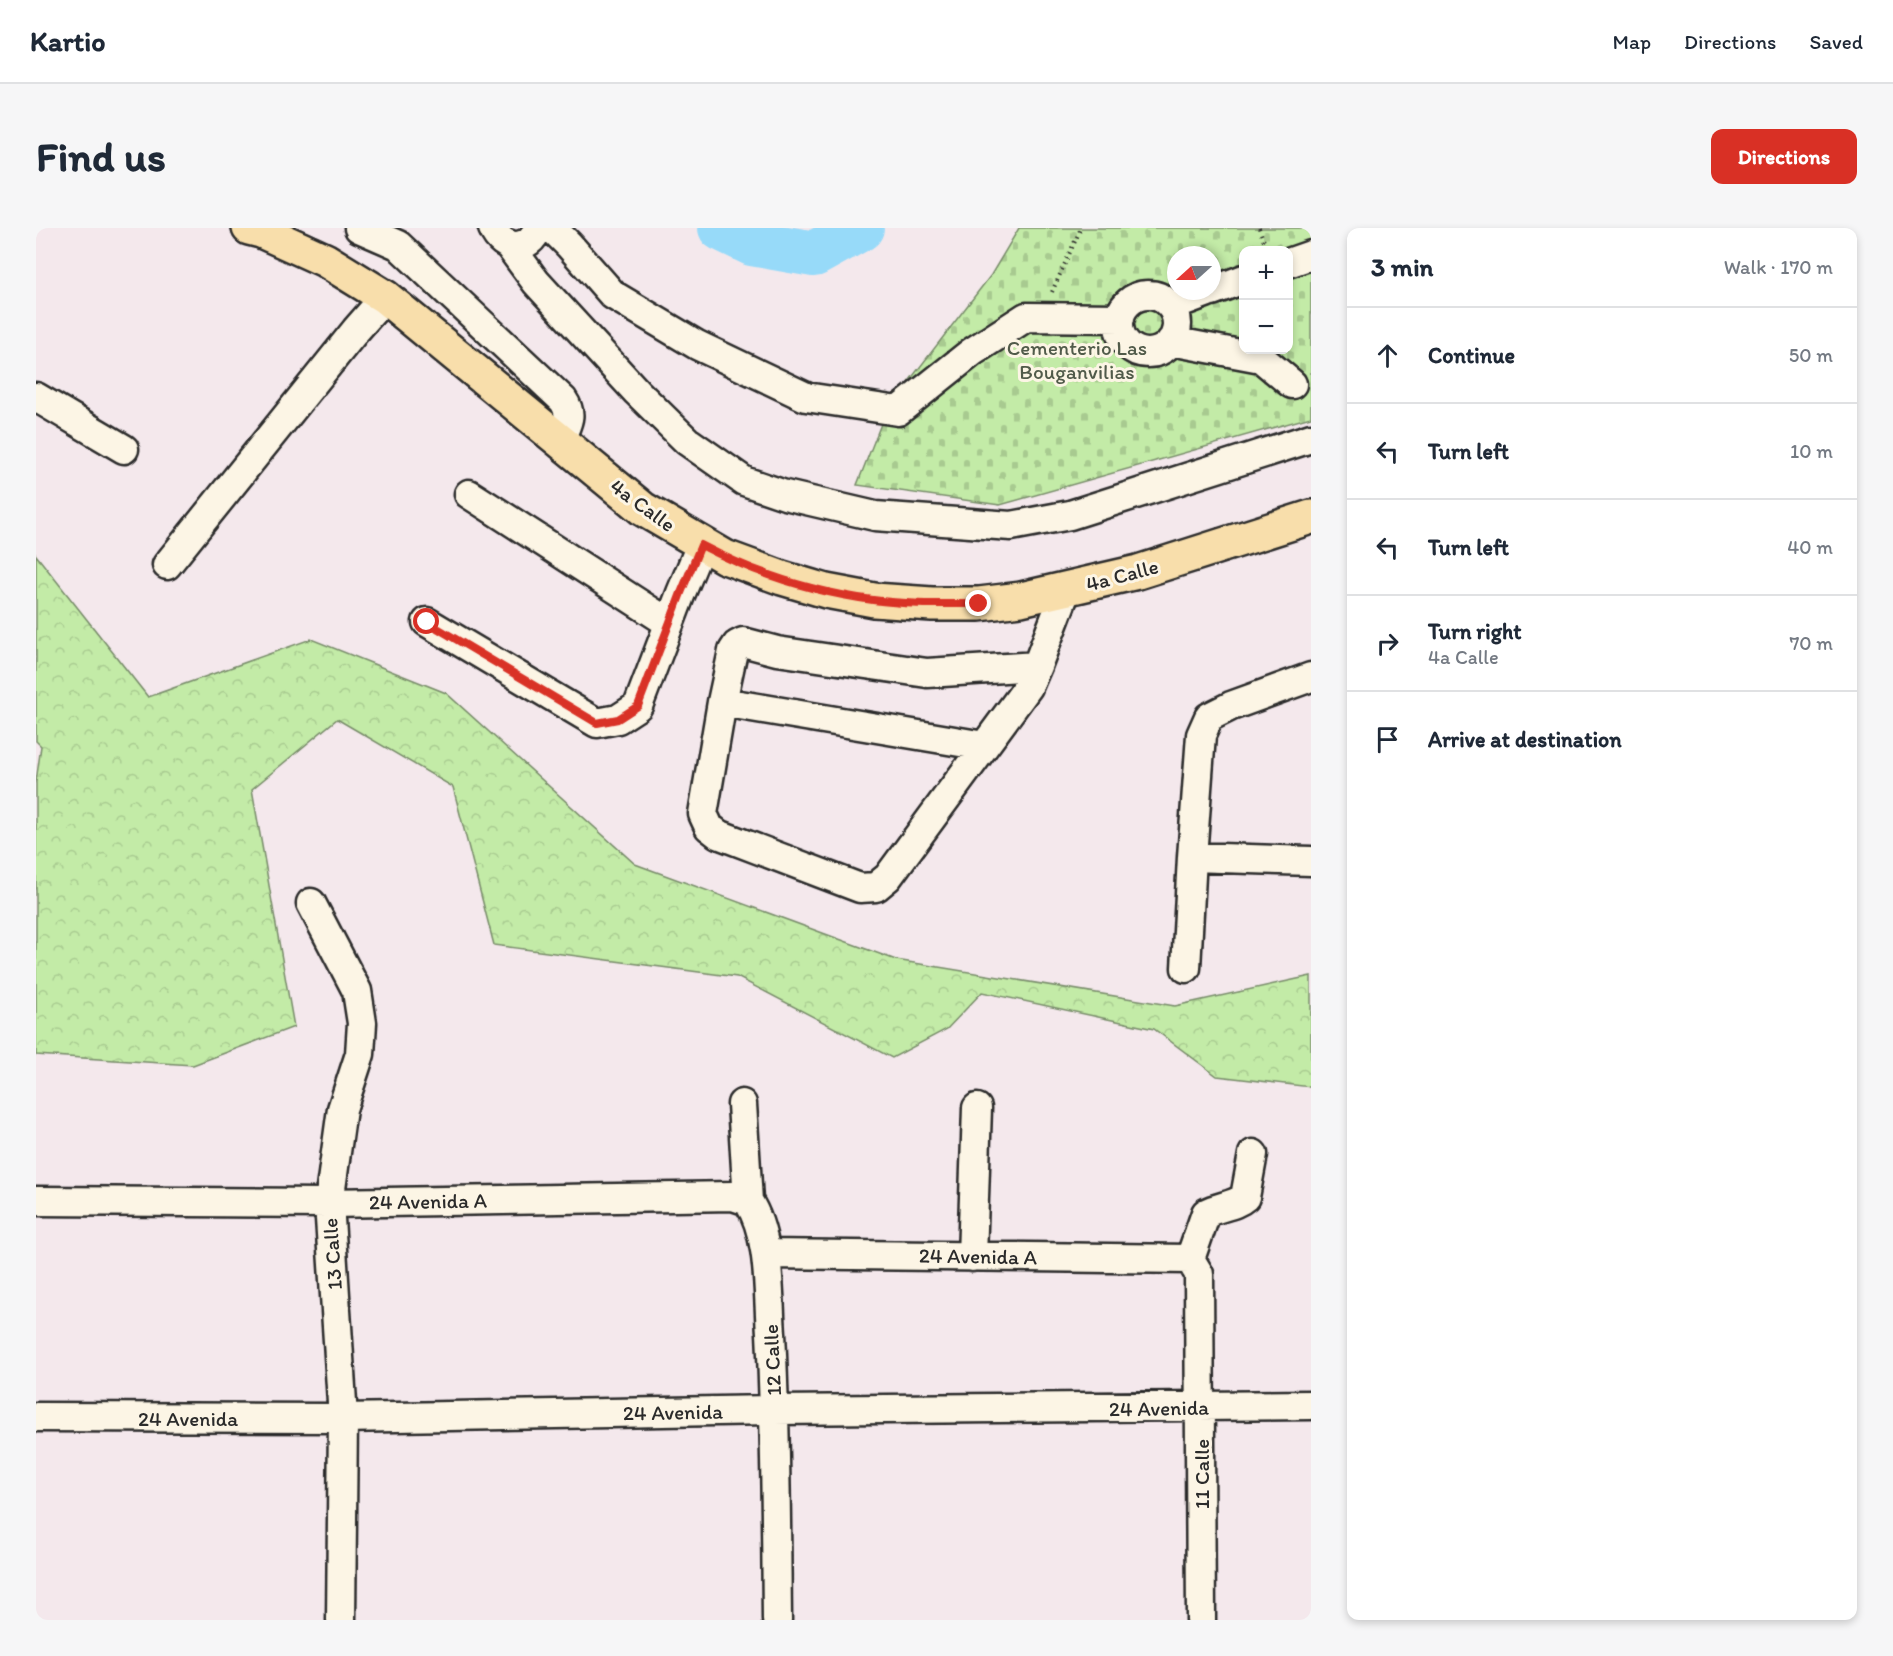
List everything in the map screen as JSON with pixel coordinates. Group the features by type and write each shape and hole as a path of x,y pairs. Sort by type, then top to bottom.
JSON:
{"main road":[{"name":"4a Calle","path":"249,228 261,231 325,260 385,297 643,509 725,557 826,591 874,600 932,604 979,604 1021,599 1138,572 1311,517"}],"street":[{"path":"359,228 398,245 563,400 568,408 569,417 560,440"},
{"path":"496,234 516,246 524,245 535,236 538,228"},
{"path":"552,228 613,295 697,345 806,398 898,411 972,352 1026,317 1120,318"},
{"path":"496,234 536,282 687,441 744,481 785,495 874,516 1011,526 1070,515 1311,438"},
{"path":"1293,261 1311,255"},
{"path":"1221,287 1239,281"},
{"path":"1146,295 1164,299 1171,306 1177,324 1176,333 1164,348 1146,353 1128,345 1119,328 1123,310 1129,302 1146,295"},
{"path":"167,566 385,297"},
{"path":"1171,306 1187,300"},
{"path":"1171,341 1261,358 1292,384"},
{"path":"36,397 124,449"},
{"path":"469,494 669,623"},
{"path":"427,622 597,723 618,719 638,706 701,545"},
{"path":"1037,666 927,673 777,651 743,642 733,651 722,702 704,814 709,827 717,834 860,888 876,886 888,877 1028,687 1037,666 1066,590"},
{"path":"1186,968 1201,735 1209,717 1231,706 1311,677"},
{"path":"722,702 984,746"},
{"path":"1192,857 1311,861"},
{"name":"13 Calle","path":"311,903 357,991 362,1023 360,1054 342,1109 329,1203 343,1418 341,1620"},
{"name":"12 Calle","path":"742,1104 748,1201 754,1210 766,1254 775,1410 777,1620"},
{"path":"972,1257 977,1108"},
{"path":"1190,1260 1206,1214 1217,1207 1236,1203 1245,1197 1252,1154"},
{"name":"24 Avenida A","path":"36,1201 329,1203 733,1196 748,1201"},
{"name":"24 Avenida A","path":"766,1254 1190,1260"},
{"name":"11 Calle","path":"1190,1260 1199,1274 1202,1620"},
{"name":"24 Avenida","path":"36,1417 343,1418 775,1410 1311,1405"}],"path":[{"path":"1040,317 1081,228"},
{"path":"1259,228 1266,246"}],"green space":[{"name":"Cementerio Las Bouganvilias","path":"1019,228 1311,228 1311,417 1000,505 857,485 886,411 991,275"},
{"path":"36,555 148,697 311,639 446,693 635,864 896,960 1175,1006 1311,976 1311,1087 1217,1076 1154,1029 982,992 947,1029 892,1058 737,977 494,945 453,787 337,719 252,789 294,1027 193,1065 36,1055 36,782 41,746 36,741"}],"waterway":[{"path":"721,228 752,243 814,254 861,228"}],"route":[{"path":"427,622 597,723 618,719 638,706 701,545 725,557 782,578 826,591 874,600 979,604"}]}
